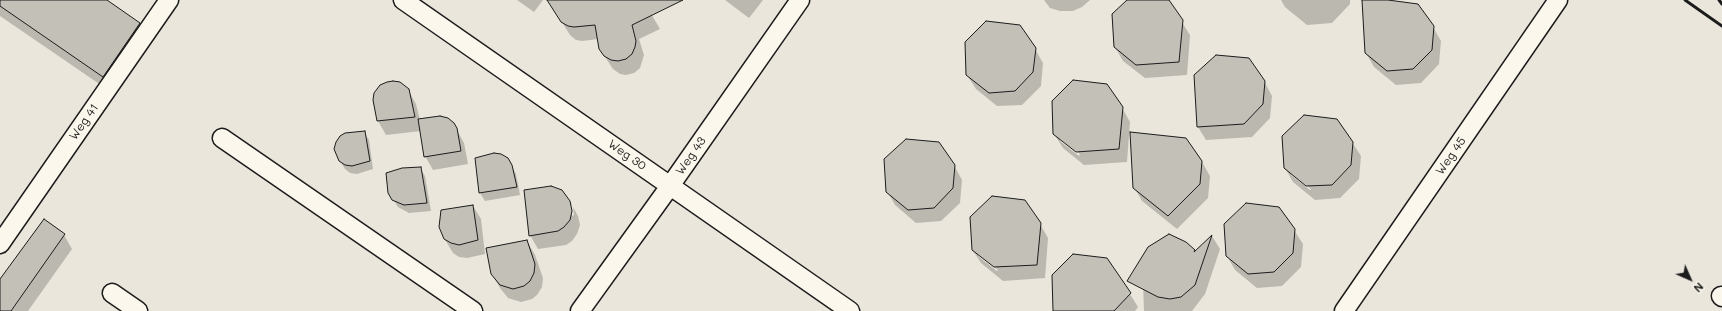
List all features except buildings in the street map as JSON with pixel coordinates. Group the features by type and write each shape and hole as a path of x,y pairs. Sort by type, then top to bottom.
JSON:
{"lane":[{"name":"Weg 41","path":"0,244 169,0"},
{"name":"Weg 30","path":"403,0 850,311"},
{"name":"Weg 43","path":"580,311 670,186 800,0"},
{"name":"Weg 45","path":"1344,311 1558,0"},
{"path":"222,138 473,311"},
{"path":"112,293 138,311"}],"shaded area":[{"path":"0,0 1722,0 1722,311 0,311"}],"railway":[{"path":"1685,0 1722,26"},
{"path":"1719,0 1722,4"}]}
